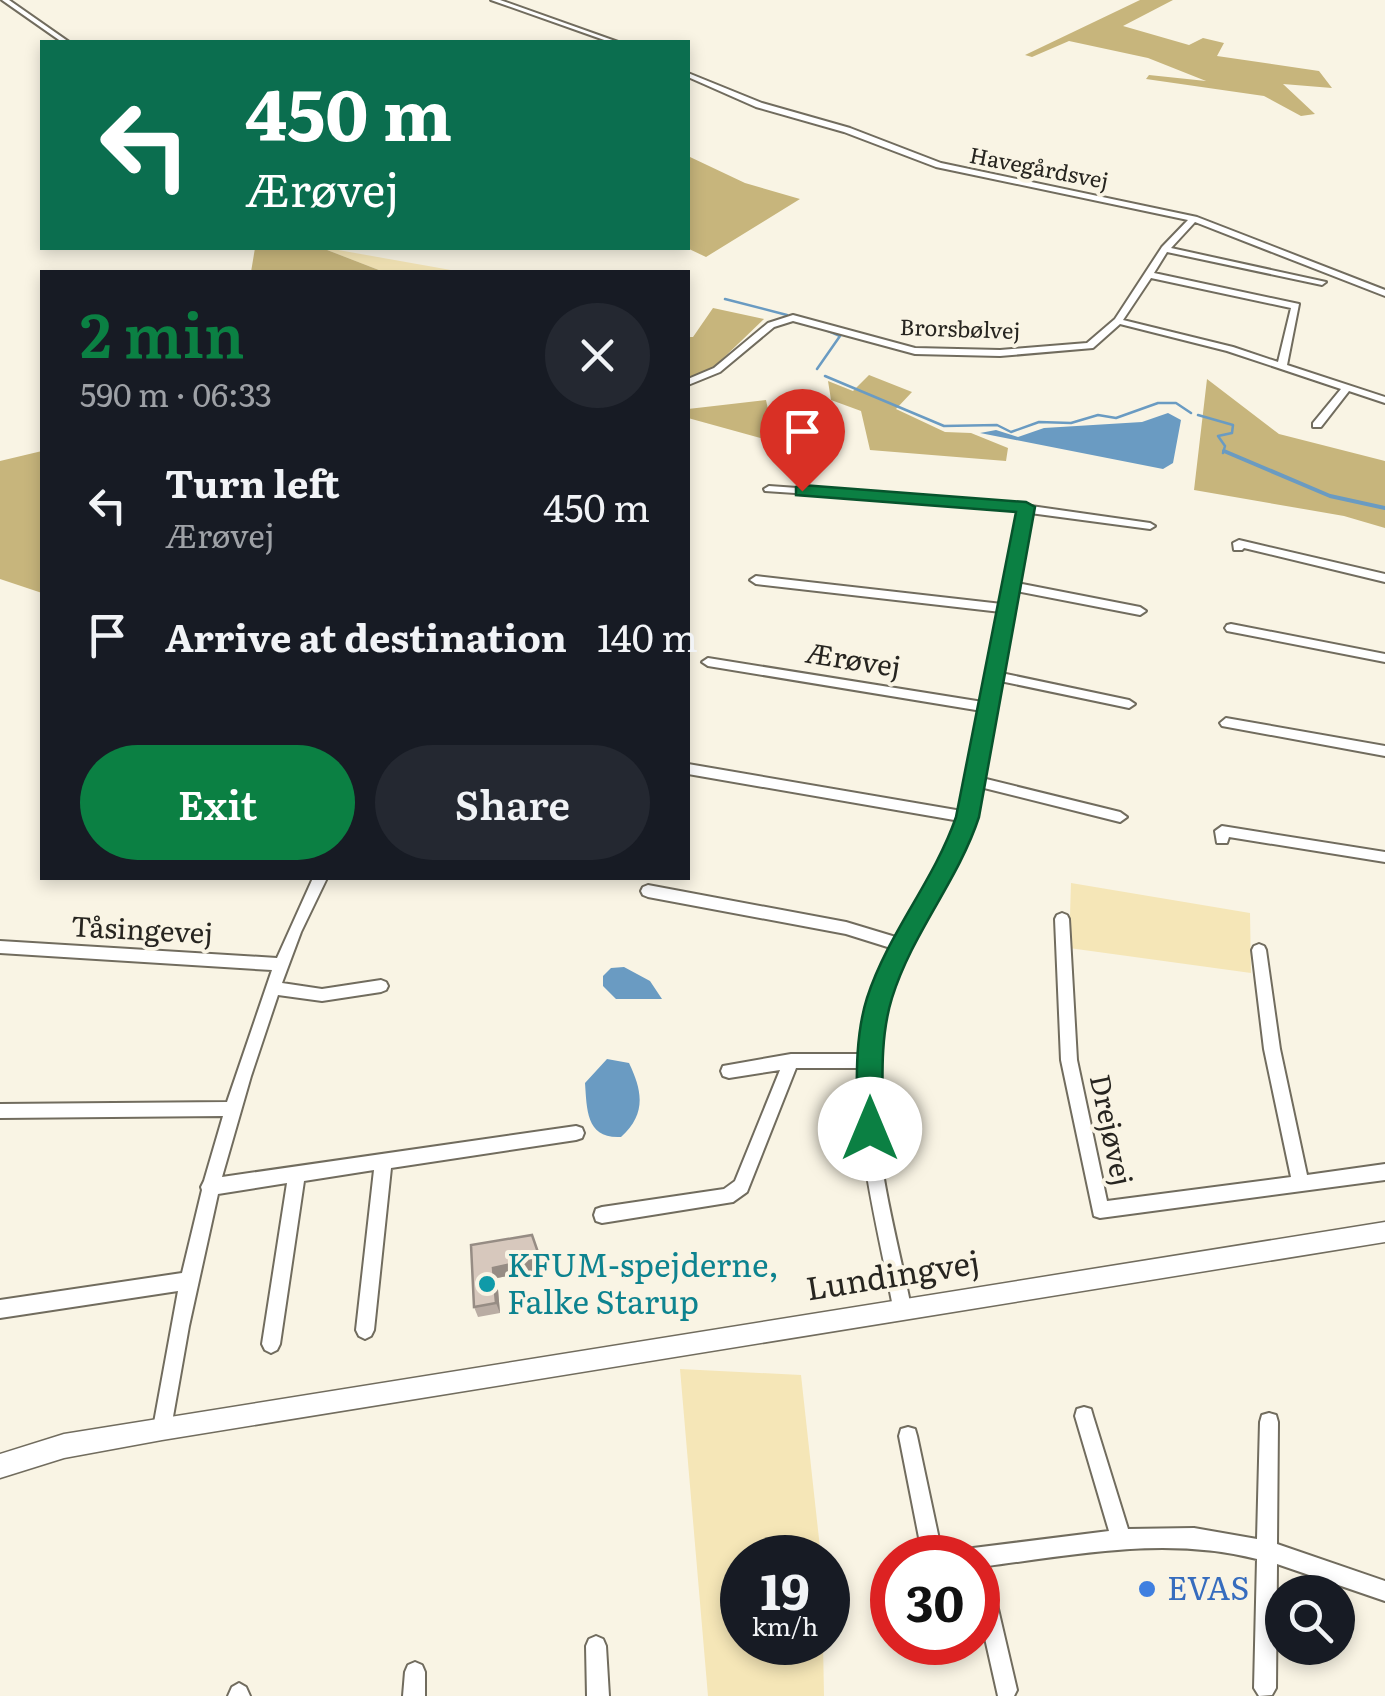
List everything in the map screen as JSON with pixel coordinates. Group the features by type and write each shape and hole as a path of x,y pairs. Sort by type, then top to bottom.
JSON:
{"street":[{"path":"5,0 63,40"},
{"path":"494,0 608,40"},
{"name":"Havegårdsvej","path":"690,76 759,105 847,130 939,166 1194,219 1385,293"},
{"name":"Brorsbølvej","path":"690,381 717,370 770,325 793,318 896,349 965,354 1090,346 1118,322 1165,249 1194,219"},
{"path":"1165,249 1322,282"},
{"path":"1148,275 1296,306 1282,365"},
{"path":"1118,322 1282,365 1385,400"},
{"path":"1316,426 1346,388"},
{"path":"769,489 1026,507 1150,526"},
{"path":"902,1307 870,1129 870,1061 879,999 902,945 954,859 968,817 1026,507"},
{"path":"1238,548 1239,543 1385,578"},
{"path":"756,580 1008,609"},
{"path":"1012,586 1140,611"},
{"path":"1231,628 1385,658"},
{"name":"Ærøvej","path":"708,662 990,708"},
{"path":"996,676 1130,704"},
{"path":"1226,723 1385,751"},
{"path":"690,769 968,817"},
{"path":"976,781 1120,817"},
{"path":"1222,839 1222,831 1385,857"},
{"path":"162,1428 188,1281 230,1109 281,964 319,880"},
{"path":"648,891 846,928 902,945"},
{"name":"Drejøvej","path":"1062,919 1069,1060 1100,1210 1385,1172"},
{"name":"Tåsingevej","path":"0,947 281,964"},
{"path":"1259,950 1272,1049 1301,1183"},
{"path":"273,988 322,994 381,986"},
{"path":"730,1071 791,1061 870,1061"},
{"path":"602,1215 727,1196 742,1186 791,1061"},
{"path":"0,1110 230,1109"},
{"path":"209,1187 576,1134"},
{"path":"365,1330 383,1162"},
{"path":"271,1344 297,1174"},
{"name":"Lundingvej","path":"0,1466 64,1446 162,1428 1385,1232"},
{"path":"0,1309 188,1281"},
{"path":"1084,1416 1122,1540"},
{"path":"1265,1688 1270,1422"},
{"path":"908,1436 928,1535"},
{"path":"1000,1556 1122,1540 1196,1538 1267,1554 1385,1591"},
{"path":"596,1646 598,1696"},
{"path":"1000,1664 1006,1690"},
{"path":"414,1696 415,1672"}],"shaded area":[{"path":"1140,0 1173,0 1123,26 1189,45 1203,38 1224,43 1217,56 1319,71 1332,88 1283,84 1315,114 1301,116 1264,96 1146,79 1149,75 1206,81 1148,58 1069,41 1032,57 1025,55"},
{"path":"690,157 745,183 800,199 706,257 690,249"},
{"path":"255,250 327,250 379,270 251,270"},
{"path":"327,250 451,270 379,270"},
{"path":"713,308 764,319 713,368 690,377 693,337"},
{"path":"869,375 912,392 896,409 945,432 971,433 1008,448 1006,461 870,450 861,411 831,400 828,381 853,391"},
{"path":"1207,379 1279,434 1385,461 1385,528 1344,516 1194,490"},
{"path":"766,400 775,442 690,419 690,409"},
{"path":"40,451 40,592 0,579 0,461"},
{"path":"1071,883 1250,913 1251,973 1069,948"},
{"path":"680,1369 801,1375 819,1535 720,1535 720,1665 823,1665 824,1696 708,1696"}],"water":[{"path":"1168,413 1181,420 1173,463 1163,469 980,433 996,430 1018,437 1044,428 1142,422"},
{"path":"624,967 650,981 662,999 616,999 603,986 603,976 611,968"},
{"path":"607,1059 629,1063 639,1093 635,1120 621,1137 601,1133 588,1112 585,1083"}],"building":[{"name":"KFUM-spejderne, Falke Starup","path":"532,1235 540,1258 493,1268 496,1303 474,1307 471,1245"}],"waterway":[{"path":"725,299 787,315"},
{"path":"817,369 840,336 826,330"},
{"path":"825,376 944,426 997,425 1011,432 1039,422 1071,423 1098,415 1116,418 1158,403 1176,403 1191,413"},
{"path":"1198,415 1233,425 1232,433 1218,436 1225,446 1223,453"},
{"path":"1224,451 1330,496 1385,508"}],"place":[{"name":"KFUM-spejderne, Falke Starup","path":"487,1284"},
{"name":"EVAS","path":"1147,1589"}],"route":[{"path":"802,491 1026,507 968,817 954,859 902,945 879,999 870,1061 870,1129"}]}
